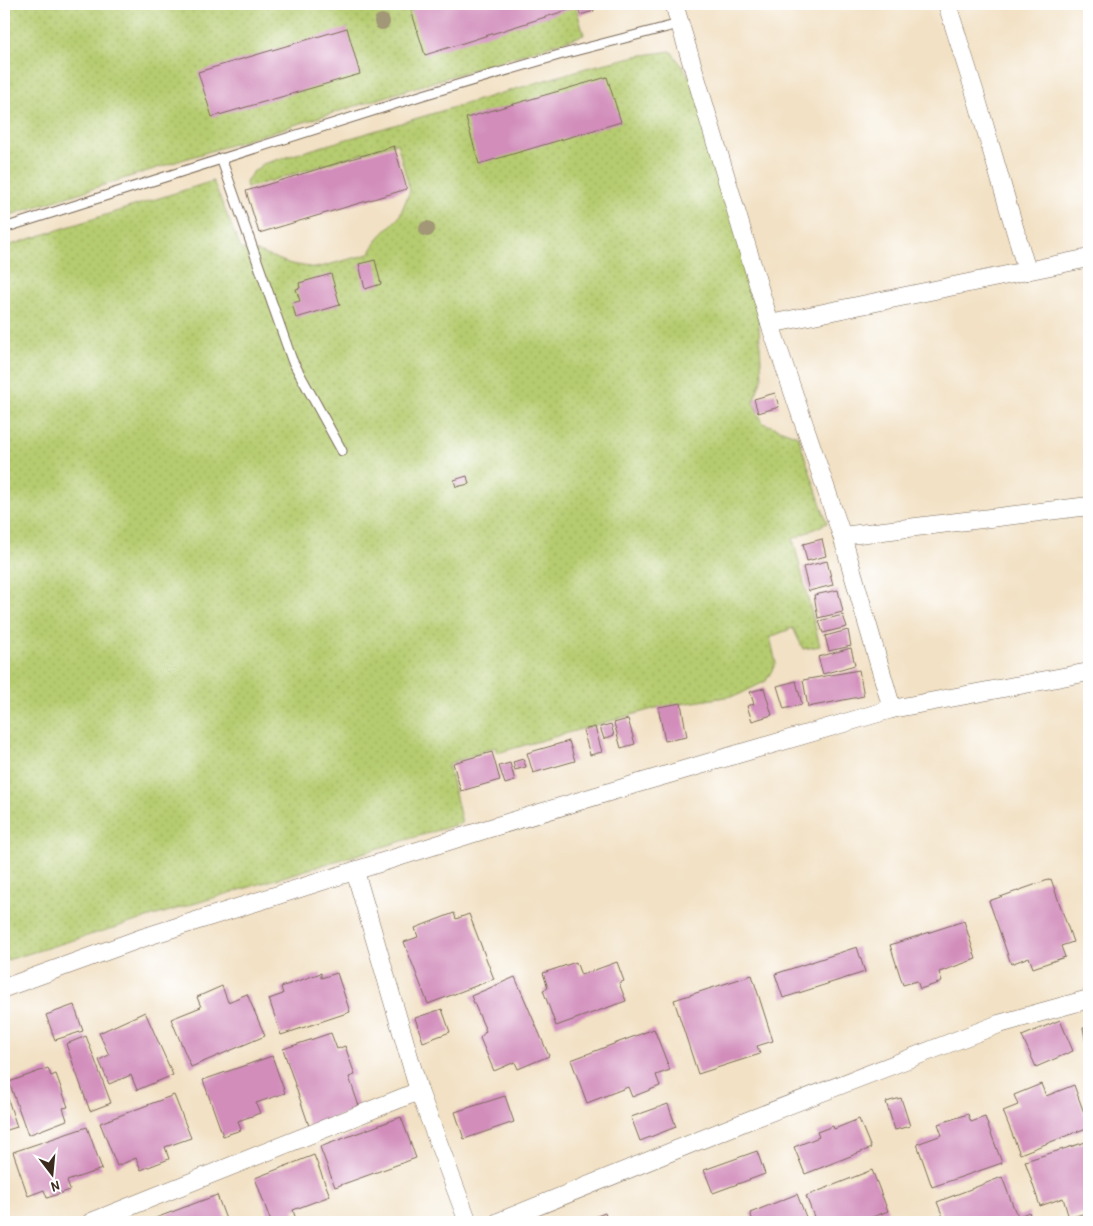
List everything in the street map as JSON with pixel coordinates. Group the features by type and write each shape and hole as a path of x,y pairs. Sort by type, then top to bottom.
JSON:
{"street":[{"path":"674,4 770,324 842,536 892,709"},
{"path":"947,4 1027,271"},
{"path":"770,324 1089,258"},
{"path":"842,536 1089,506"},
{"path":"4,988 145,937 487,829 892,709 1089,672"},
{"path":"355,872 419,1091 468,1222"},
{"path":"498,1222 747,1121 990,1028 1089,998"},
{"path":"91,1222 419,1091"}],"lane":[{"path":"4,228 423,95 550,57 679,24"},
{"path":"221,158 292,360 342,451"}],"green space":[{"path":"4,4 575,4 584,35 4,217"},
{"path":"671,51 693,81 757,293 762,378 753,402 763,423 798,436 827,523 793,539 820,646 803,649 793,628 770,637 776,663 766,681 738,695 656,708 497,753 495,747 448,764 462,823 4,961 4,247 213,181 241,249 259,252 291,264 316,268 369,254 380,236 399,217 410,191 397,143 247,188 246,182 252,173 263,164 586,68 636,56"}],"building":[{"path":"431,4 572,4 574,8 425,55 411,10"},
{"path":"592,4 594,11 580,15 578,5"},
{"path":"347,28 360,74 212,117 198,72"},
{"path":"607,77 621,122 479,164 466,118"},
{"path":"394,146 407,189 259,233 246,191"},
{"path":"375,260 381,284 365,289 359,264"},
{"path":"331,274 340,305 296,318 292,303 300,301 296,289 300,288 299,283"},
{"path":"775,393 779,407 758,413 754,399"},
{"path":"467,476 469,484 456,487 454,480"},
{"path":"822,539 826,556 807,561 803,544"},
{"path":"827,561 833,585 809,591 803,567"},
{"path":"838,590 843,612 818,618 814,595"},
{"path":"843,615 847,627 823,633 819,621"},
{"path":"848,630 851,646 829,651 825,636"},
{"path":"851,648 855,665 823,674 818,657"},
{"path":"859,670 864,696 808,707 803,680"},
{"path":"796,681 802,704 784,709 777,686"},
{"path":"764,688 772,715 752,721 747,706 754,704 750,692"},
{"path":"681,703 687,737 665,741 658,707"},
{"path":"628,719 635,744 621,748 614,723"},
{"path":"611,724 614,735 604,739 600,727"},
{"path":"595,727 602,752 590,755 583,730"},
{"path":"569,741 575,761 533,773 527,753"},
{"path":"492,752 500,780 461,791 453,763"},
{"path":"523,759 526,767 515,770 513,762"},
{"path":"510,763 515,781 505,784 499,766"},
{"path":"1051,879 1073,942 1061,946 1065,957 1033,968 1029,957 1011,964 989,901"},
{"path":"454,913 456,919 469,914 494,979 428,1004 404,942 418,937 415,928"},
{"path":"964,921 976,959 939,972 942,982 920,989 917,981 903,985 890,945"},
{"path":"857,947 865,972 783,998 775,974"},
{"path":"576,962 581,975 617,962 624,981 619,983 626,1001 556,1026 543,990 548,988 543,973"},
{"path":"321,973 321,978 337,973 350,1012 281,1035 269,999 283,994 281,987"},
{"path":"752,975 773,1041 757,1046 760,1054 698,1074 674,1000"},
{"path":"515,977 549,1056 518,1069 515,1062 494,1071 480,1038 486,1031 471,996"},
{"path":"222,986 228,1002 247,994 265,1036 191,1067 171,1019 201,1007 197,997"},
{"path":"74,1005 83,1031 55,1040 46,1015"},
{"path":"442,1009 450,1032 423,1042 415,1018"},
{"path":"145,1012 173,1075 137,1090 131,1075 109,1084 99,1060 109,1055 99,1033"},
{"path":"1060,1020 1073,1051 1036,1067 1022,1036"},
{"path":"1089,1027 1089,1054 1088,1054 1083,1028"},
{"path":"654,1029 670,1070 656,1075 660,1086 632,1097 628,1087 587,1103 571,1060"},
{"path":"331,1033 337,1049 345,1046 355,1075 349,1077 360,1109 309,1126 283,1049"},
{"path":"86,1036 111,1103 90,1111 66,1044"},
{"path":"272,1056 285,1093 256,1103 260,1113 238,1121 241,1130 223,1136 203,1080"},
{"path":"48,1068 51,1076 56,1074 68,1107 63,1108 67,1120 28,1135 9,1082"},
{"path":"1041,1084 1046,1096 1074,1085 1089,1127 1020,1154 1003,1111 1018,1105 1014,1095"},
{"path":"4,1087 17,1127 4,1131"},
{"path":"174,1095 191,1138 165,1147 169,1159 141,1170 136,1158 117,1166 100,1123"},
{"path":"505,1096 514,1122 464,1139 455,1112"},
{"path":"901,1098 910,1126 895,1130 886,1102"},
{"path":"668,1104 676,1127 640,1141 631,1117"},
{"path":"968,1114 971,1122 985,1117 1002,1163 932,1187 917,1144 942,1135 938,1124"},
{"path":"401,1117 416,1158 335,1187 320,1147"},
{"path":"859,1119 871,1148 805,1174 794,1147 819,1137 817,1132 833,1126 834,1129"},
{"path":"87,1127 102,1169 67,1181 70,1190 47,1198 44,1190 28,1196 13,1152"},
{"path":"1089,1141 1089,1212 1069,1218 1063,1198 1040,1206 1025,1161"},
{"path":"757,1151 765,1174 713,1193 704,1170"},
{"path":"314,1155 330,1196 293,1210 296,1220 291,1222 271,1222 255,1178"},
{"path":"872,1170 888,1211 860,1222 816,1222 806,1196"},
{"path":"1002,1177 1015,1211 1019,1216 1029,1212 1032,1222 945,1222 937,1202"},
{"path":"797,1194 808,1222 750,1222 753,1221 750,1213"},
{"path":"217,1195 227,1222 145,1222"},
{"path":"605,1213 608,1222 581,1222"}]}
